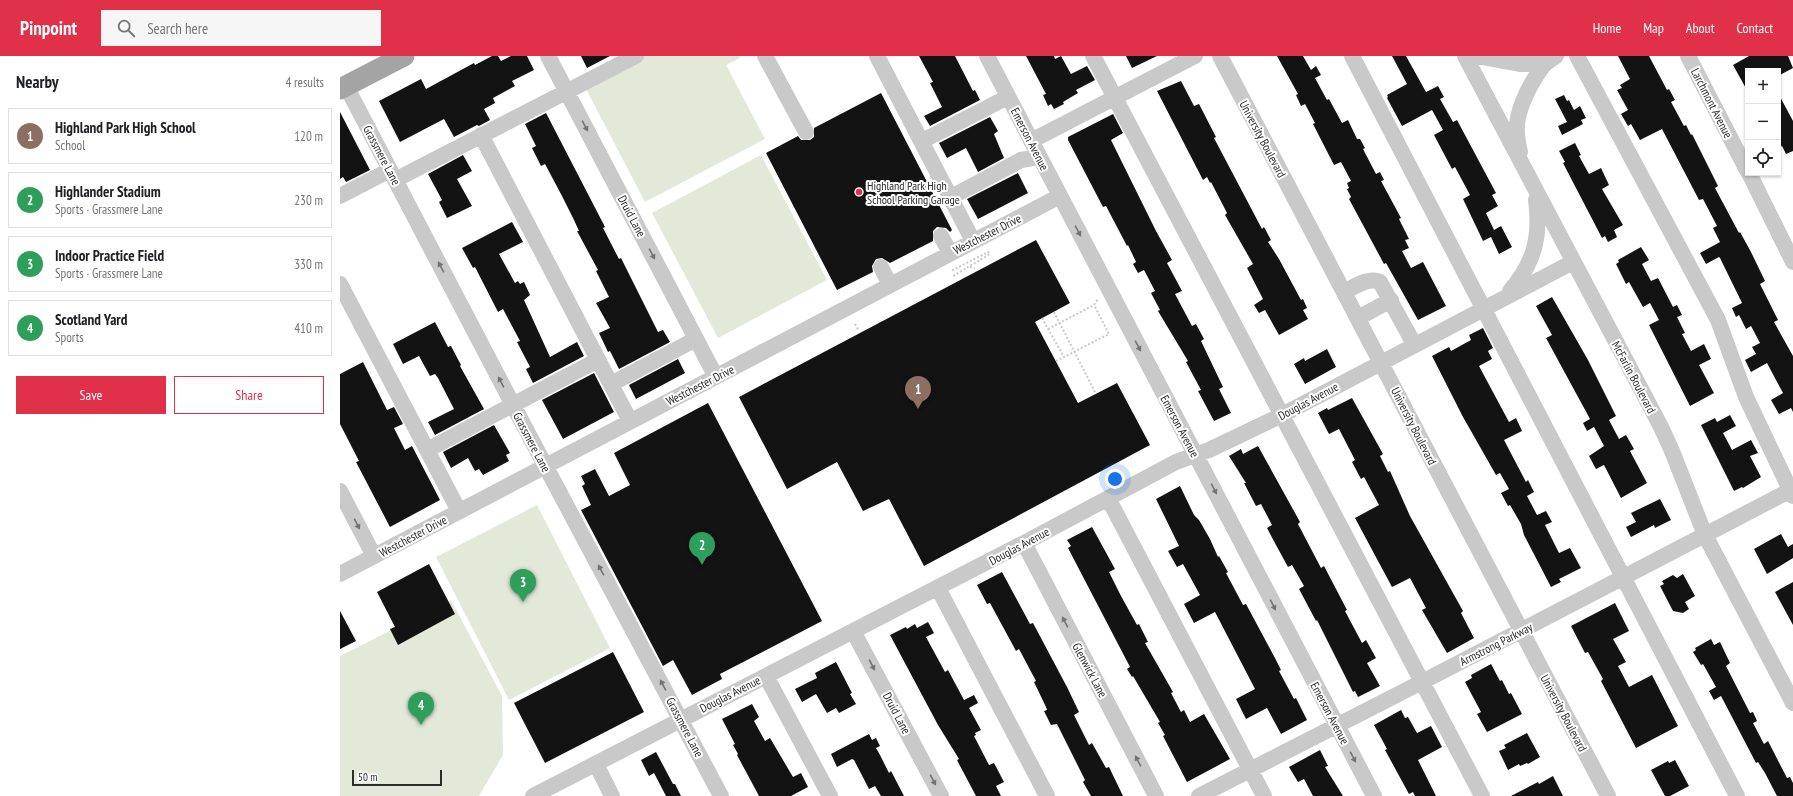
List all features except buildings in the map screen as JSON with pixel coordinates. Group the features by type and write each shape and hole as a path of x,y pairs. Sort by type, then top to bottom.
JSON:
{"main road":[{"path":"343,88 378,62 404,56"}],"street":[{"name":"Druid Lane","path":"548,56 716,377"},
{"path":"340,196 393,175 481,135 636,56"},
{"path":"766,56 806,132"},
{"path":"877,56 973,241"},
{"name":"Emerson Avenue","path":"987,56 1374,796"},
{"path":"1094,56 1482,796"},
{"path":"1031,141 1195,56"},
{"name":"University Boulevard","path":"1220,56 1520,631 1608,796"},
{"path":"1352,56 1737,796"},
{"name":"McFarlin Boulevard","path":"1465,56 1666,439 1705,535 1793,703"},
{"name":"Douglas Avenue","path":"1476,56 1520,64 1550,60"},
{"path":"1577,56 1718,320 1746,397 1792,491"},
{"name":"Larchmont Avenue","path":"1688,56 1745,166"},
{"name":"Douglas Avenue","path":"1504,297 1522,277 1530,261 1536,241 1539,217 1536,198 1525,169 1518,142 1517,124 1523,104 1533,82 1550,60"},
{"name":"Grassmere Lane","path":"343,88 393,175 513,405 721,796"},
{"path":"922,141 1008,97"},
{"path":"481,135 630,421"},
{"path":"951,197 1021,160 1039,157"},
{"name":"Larchmont Avenue","path":"1750,176 1793,262"},
{"name":"Westchester Drive","path":"340,574 890,285 951,260 973,241 1060,196"},
{"path":"941,236 951,260"},
{"name":"Douglas Avenue","path":"534,796 938,588 1176,462 1209,450 1282,415 1414,344 1573,262"},
{"path":"881,267 890,285"},
{"path":"1344,292 1374,279 1380,282 1414,344"},
{"path":"340,284 459,511"},
{"path":"1358,318 1391,300"},
{"path":"611,384 696,339"},
{"path":"427,450 598,360"},
{"path":"340,491 374,556"},
{"name":"Armstrong Parkway","path":"1199,796 1792,491"},
{"path":"1108,498 1264,796"},
{"name":"Glenwick Lane","path":"1024,543 1156,796"},
{"path":"938,588 1047,796"},
{"name":"Druid Lane","path":"853,631 941,796"},
{"path":"766,676 830,796"},
{"path":"596,764 612,796"}],"path":[{"path":"951,260 953,270 988,252 990,254 953,276"},
{"path":"970,267 975,268"},
{"path":"1048,329 1094,305 1109,334 1056,361"},
{"path":"1054,312 1096,394"},
{"path":"1042,318 1064,357"},
{"path":"855,324 859,331"}],"green space":[{"path":"643,56 739,56 740,58 726,65 765,139 645,202 585,87"},
{"path":"761,155 827,280 718,338 652,213"},
{"path":"537,505 610,648 509,700 436,557"},
{"path":"451,600 502,696 503,755 479,796 340,796 340,656"}],"place":[{"name":"Highland Park High School Parking Garage","path":"859,192"},
{"name":"Highland Park High School","path":"918,409"},
{"name":"Highlander Stadium","path":"702,565"},
{"name":"Indoor Practice Field","path":"523,602"},
{"name":"Scotland Yard","path":"421,725"}]}
